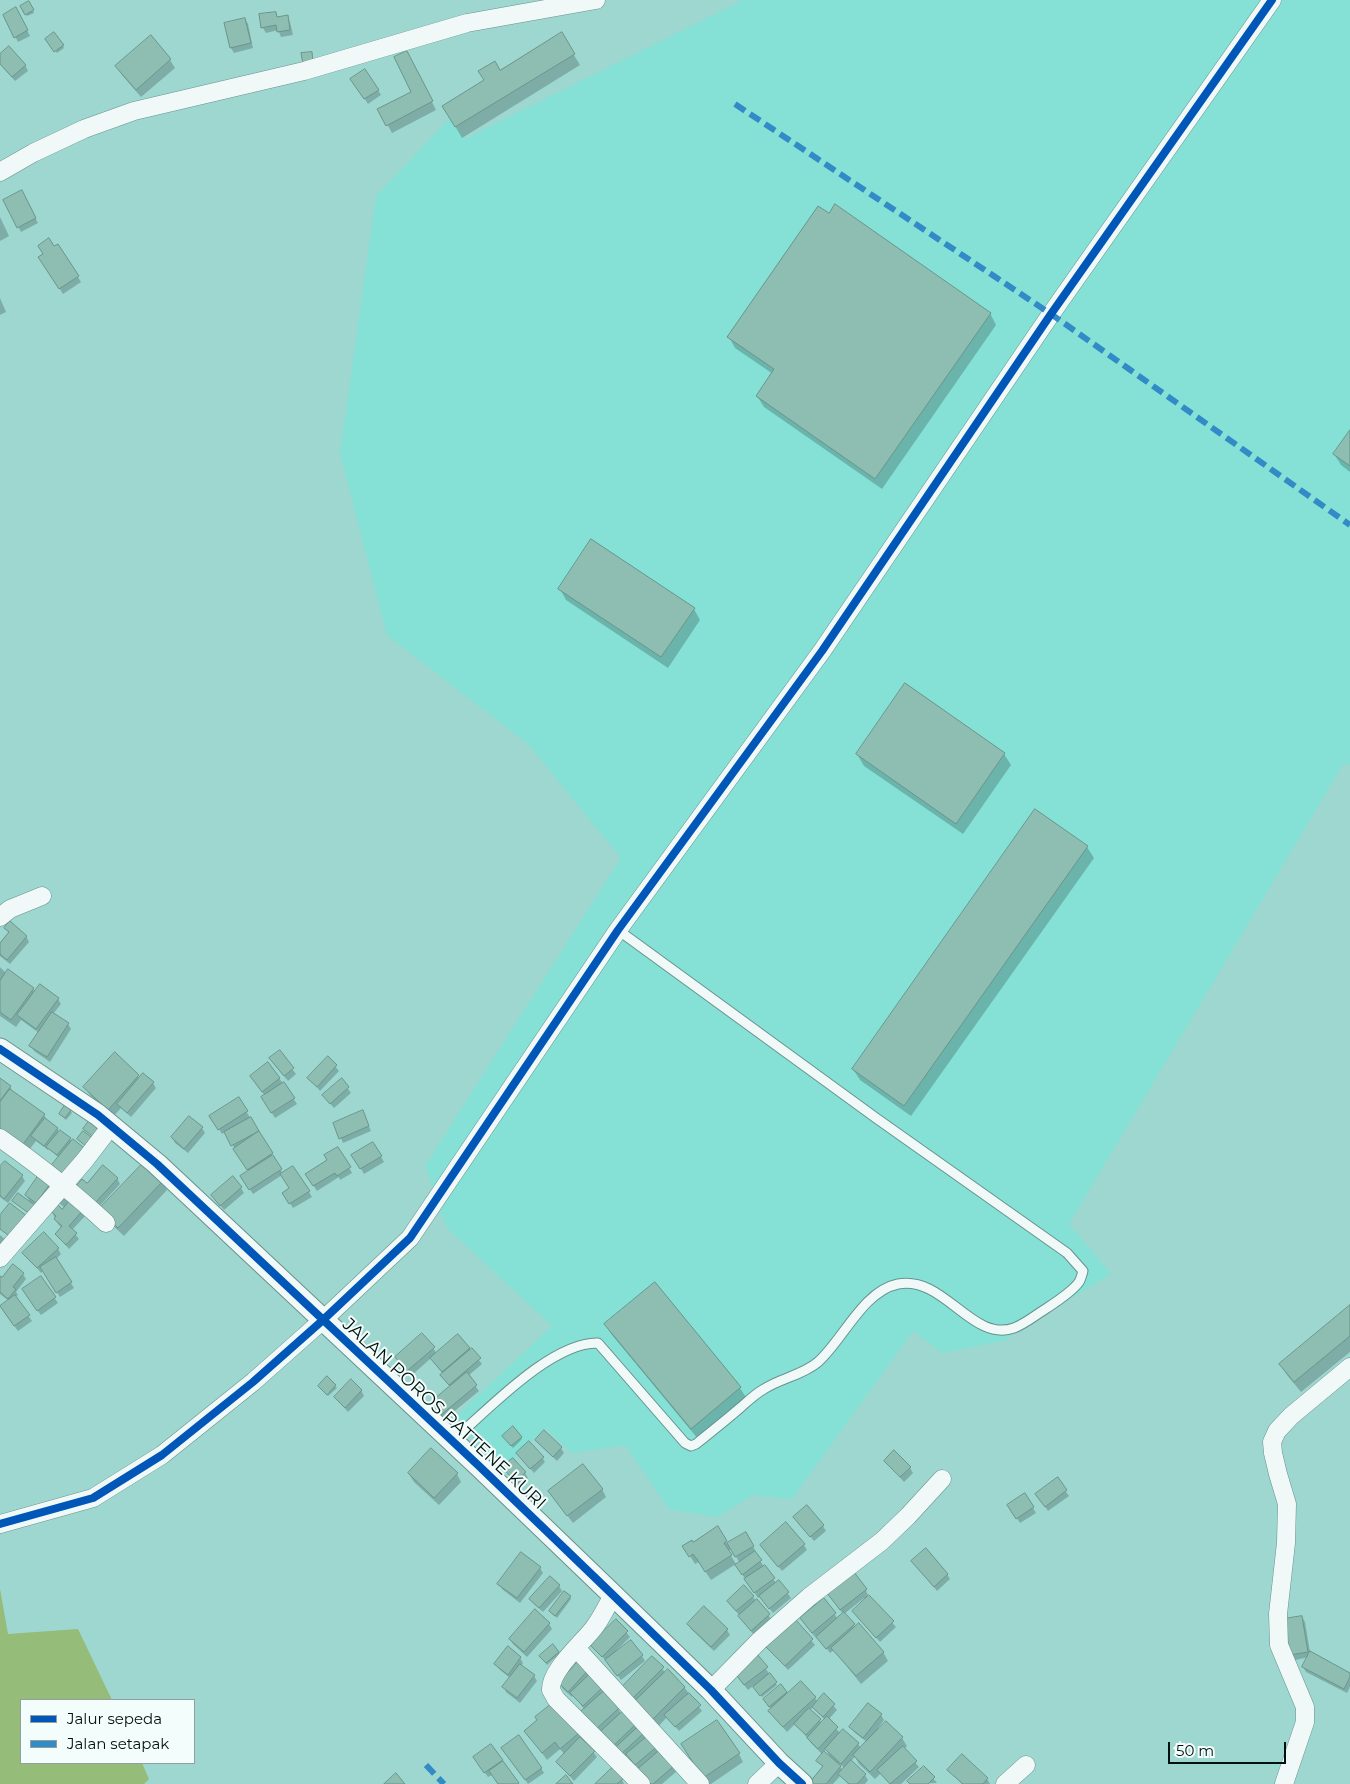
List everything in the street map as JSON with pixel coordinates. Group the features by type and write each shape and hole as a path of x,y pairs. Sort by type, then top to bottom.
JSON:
{"street":[{"path":"0,172 33,153 84,129 134,111 304,71 467,22 596,0"},
{"path":"0,1524 92,1498 162,1455 253,1382 323,1320 410,1238 618,930 822,652 1051,314 1272,0"},
{"path":"0,917 10,909 42,896"},
{"name":"JALAN POROS PATTENE KURI","path":"0,1049 98,1115 157,1164 614,1595 711,1690 779,1763 802,1784"},
{"path":"0,1258 85,1160 111,1126"},
{"path":"0,1138 25,1156 106,1223"},
{"path":"1284,1784 1305,1722 1305,1708 1279,1645 1278,1614 1286,1544 1287,1504 1278,1474 1272,1442 1277,1431 1291,1416 1350,1367"},
{"path":"711,1690 759,1641 809,1597 882,1541 942,1479"},
{"path":"614,1595 593,1628 554,1678 551,1686 553,1694 641,1784"},
{"path":"576,1648 700,1784"},
{"path":"757,1784 779,1763"},
{"path":"1005,1784 1026,1765"}],"lane":[{"path":"452,1441 532,1370 552,1356 586,1343 598,1342 685,1443 691,1446 696,1444 762,1389 784,1378 802,1372 818,1362 866,1304 883,1289 899,1284 918,1284 949,1300 967,1316 985,1326 1000,1330 1014,1328 1056,1302 1080,1281 1083,1271 1067,1252 876,1118 618,930"}],"shaded area":[{"path":"743,0 1350,0 1350,765 1344,763 1069,1224 1111,1274 1003,1341 942,1353 913,1331 792,1499 753,1495 717,1517 669,1509 625,1445 572,1453 545,1428 506,1467 451,1421 552,1326 447,1228 425,1166 621,858 529,745 387,635 340,453 376,196 450,118 465,139"},
{"path":"0,1589 8,1634 78,1629 112,1699 20,1699 20,1764 142,1764 149,1779 144,1784 0,1784"}],"building":[{"path":"29,1 34,10 25,15 20,6"},
{"path":"16,7 28,30 14,38 3,15"},
{"path":"276,12 277,17 288,15 290,30 277,32 276,25 261,28 259,14"},
{"path":"245,18 251,43 230,48 224,23"},
{"path":"54,32 64,45 54,52 45,39"},
{"path":"562,32 575,54 455,127 442,106 484,80 478,71 495,61 500,70"},
{"path":"151,35 171,59 136,90 115,66"},
{"path":"9,46 26,65 12,77 0,64 0,54"},
{"path":"407,51 433,101 386,126 377,109 411,92 394,57"},
{"path":"312,52 313,62 303,64 301,53"},
{"path":"365,69 379,90 364,99 350,79"},
{"path":"22,190 36,218 17,228 3,200"},
{"path":"835,204 991,313 875,479 756,396 774,369 727,337 818,206 829,213"},
{"path":"49,238 54,246 58,244 79,276 59,289 38,257 43,254 38,246"},
{"path":"1350,430 1350,466 1333,454"},
{"path":"591,539 695,608 661,657 558,589"},
{"path":"905,683 1005,753 956,824 856,754"},
{"path":"1035,809 1088,846 904,1106 852,1069"},
{"path":"10,921 27,936 7,960 0,954 0,943 9,932 4,928"},
{"path":"8,969 34,988 11,1020 0,1012 0,981"},
{"path":"40,984 59,998 36,1029 17,1015"},
{"path":"52,1012 69,1023 47,1057 29,1046"},
{"path":"280,1050 294,1068 284,1076 269,1058"},
{"path":"115,1052 139,1075 108,1110 83,1087"},
{"path":"328,1056 337,1065 317,1087 307,1078"},
{"path":"268,1062 280,1078 262,1092 250,1076"},
{"path":"143,1073 154,1082 127,1113 117,1104"},
{"path":"0,1078 11,1086 0,1101"},
{"path":"342,1078 349,1087 330,1104 322,1095"},
{"path":"284,1082 295,1098 271,1113 261,1097"},
{"path":"10,1089 45,1114 21,1147 0,1132 0,1102"},
{"path":"239,1097 248,1111 218,1130 209,1116"},
{"path":"65,1105 71,1110 65,1118 59,1114"},
{"path":"363,1110 369,1126 339,1139 333,1123"},
{"path":"189,1116 203,1127 184,1149 171,1137"},
{"path":"251,1117 259,1131 231,1146 224,1132"},
{"path":"45,1118 58,1128 44,1146 31,1136"},
{"path":"89,1121 101,1131 95,1138 83,1129"},
{"path":"60,1130 71,1138 57,1155 46,1147"},
{"path":"83,1131 94,1139 87,1147 77,1139"},
{"path":"259,1131 273,1153 247,1170 233,1149"},
{"path":"73,1139 88,1151 65,1180 50,1167"},
{"path":"373,1142 382,1156 360,1169 351,1155"},
{"path":"338,1147 351,1167 337,1176 335,1173 313,1186 305,1174 327,1160 324,1155"},
{"path":"273,1155 282,1169 249,1190 240,1176"},
{"path":"5,1161 23,1175 4,1199 0,1195 0,1166"},
{"path":"144,1162 163,1181 118,1228 99,1209"},
{"path":"103,1165 118,1178 95,1203 76,1186 82,1179 87,1183"},
{"path":"293,1166 310,1191 289,1204 282,1193 289,1188 280,1174"},
{"path":"38,1176 50,1184 36,1203 25,1195"},
{"path":"233,1176 242,1187 220,1206 211,1195"},
{"path":"18,1193 36,1206 30,1214 12,1201"},
{"path":"72,1198 84,1209 69,1226 77,1233 66,1245 55,1234 62,1226 54,1219 56,1216 51,1211 57,1204 62,1209"},
{"path":"10,1203 28,1217 12,1238 0,1229 0,1215"},
{"path":"44,1232 59,1248 37,1268 22,1253"},
{"path":"56,1257 72,1282 56,1293 40,1267"},
{"path":"13,1264 24,1273 13,1287 16,1289 8,1299 0,1292 0,1276 2,1277"},
{"path":"41,1276 56,1297 37,1311 22,1289"},
{"path":"655,1282 741,1387 691,1429 604,1324"},
{"path":"15,1295 30,1315 14,1326 0,1306"},
{"path":"1350,1305 1350,1336 1294,1382 1279,1364"},
{"path":"422,1333 435,1347 407,1371 395,1357"},
{"path":"458,1334 470,1348 442,1372 430,1358"},
{"path":"472,1348 481,1358 449,1385 440,1375"},
{"path":"467,1372 477,1385 441,1415 431,1402"},
{"path":"327,1376 336,1385 327,1395 318,1386"},
{"path":"351,1379 362,1390 345,1408 334,1397"},
{"path":"513,1426 522,1437 511,1446 502,1436"},
{"path":"544,1430 562,1447 553,1457 535,1440"},
{"path":"529,1441 544,1457 530,1469 516,1453"},
{"path":"431,1448 458,1473 434,1498 408,1473"},
{"path":"894,1450 911,1467 900,1477 884,1461"},
{"path":"513,1458 526,1472 515,1482 502,1467"},
{"path":"583,1464 603,1489 567,1516 548,1491"},
{"path":"1058,1477 1067,1490 1045,1507 1035,1494"},
{"path":"1025,1493 1034,1507 1016,1519 1007,1505"},
{"path":"807,1505 824,1525 810,1537 793,1517"},
{"path":"786,1522 805,1544 778,1567 760,1545"},
{"path":"718,1526 727,1541 724,1543 732,1555 705,1572 693,1554 689,1557 682,1546 692,1540 693,1542"},
{"path":"746,1532 754,1546 735,1557 727,1543"},
{"path":"926,1548 948,1574 934,1587 911,1561"},
{"path":"755,1551 762,1560 742,1575 735,1565"},
{"path":"521,1552 541,1567 517,1598 497,1584"},
{"path":"765,1565 775,1578 754,1593 744,1579"},
{"path":"854,1572 867,1589 840,1610 827,1593"},
{"path":"550,1576 560,1585 539,1608 529,1599"},
{"path":"779,1580 789,1592 769,1609 759,1596"},
{"path":"744,1585 754,1596 736,1611 727,1601"},
{"path":"564,1591 571,1596 555,1616 549,1611"},
{"path":"869,1595 894,1621 876,1638 852,1611"},
{"path":"824,1598 836,1613 812,1633 800,1618"},
{"path":"757,1599 770,1614 751,1631 738,1616"},
{"path":"704,1606 728,1629 711,1647 687,1624"},
{"path":"535,1609 550,1623 524,1652 509,1639"},
{"path":"844,1612 855,1624 826,1649 816,1637"},
{"path":"1302,1616 1308,1652 1290,1655 1284,1619"},
{"path":"616,1619 628,1631 602,1657 590,1645"},
{"path":"795,1619 813,1639 785,1666 766,1647"},
{"path":"859,1623 884,1652 856,1676 831,1648"},
{"path":"631,1640 643,1655 617,1676 605,1660"},
{"path":"553,1644 559,1652 546,1663 539,1656"},
{"path":"508,1646 521,1657 508,1675 494,1664"},
{"path":"1310,1651 1350,1673 1344,1689 1302,1667"},
{"path":"757,1654 768,1667 744,1685 734,1672"},
{"path":"652,1656 664,1667 631,1700 620,1689"},
{"path":"582,1657 592,1666 568,1692 559,1683"},
{"path":"520,1664 535,1675 517,1698 502,1687"},
{"path":"668,1669 685,1687 652,1720 634,1702"},
{"path":"770,1673 777,1682 760,1696 753,1687"},
{"path":"589,1675 601,1689 583,1706 570,1693"},
{"path":"801,1681 816,1697 783,1727 768,1711"},
{"path":"781,1684 787,1692 769,1707 763,1699"},
{"path":"604,1691 619,1708 594,1731 578,1714"},
{"path":"689,1693 701,1705 675,1727 664,1715"},
{"path":"824,1693 835,1704 823,1717 812,1707"},
{"path":"554,1702 579,1733 560,1749 555,1742 542,1753 524,1731 537,1720 535,1717"},
{"path":"868,1703 882,1714 863,1738 849,1727"},
{"path":"809,1708 821,1719 806,1735 794,1724"},
{"path":"623,1711 636,1724 611,1748 598,1734"},
{"path":"827,1716 838,1727 818,1749 807,1738"},
{"path":"717,1720 740,1753 703,1778 681,1744"},
{"path":"886,1721 903,1737 870,1772 853,1755"},
{"path":"639,1726 645,1732 619,1756 613,1750"},
{"path":"843,1729 859,1743 841,1764 825,1749"},
{"path":"650,1734 659,1745 635,1765 626,1754"},
{"path":"519,1735 542,1768 525,1780 501,1748"},
{"path":"580,1737 595,1751 570,1776 556,1762"},
{"path":"491,1744 503,1760 484,1773 473,1757"},
{"path":"903,1746 917,1761 890,1784 877,1770"},
{"path":"661,1749 675,1765 651,1784 638,1769"},
{"path":"824,1751 841,1766 826,1784 813,1784 810,1782 823,1766 816,1761"},
{"path":"962,1754 988,1778 983,1784 963,1784 947,1770"},
{"path":"851,1760 866,1774 857,1784 849,1784 838,1774"},
{"path":"503,1761 518,1784 498,1784 489,1771"},
{"path":"924,1766 935,1777 928,1784 910,1784 907,1781"},
{"path":"613,1767 623,1779 617,1784 595,1784"},
{"path":"396,1773 405,1784 384,1784"},
{"path":"566,1775 573,1784 556,1784"}],"marked path":[{"path":"735,104 1051,314 1350,525"},
{"path":"426,1765 444,1784"}],"cycle path":[{"path":"0,1524 93,1498 162,1455 253,1382 323,1320 410,1238 618,930 822,651 1051,314 1272,0"},
{"path":"0,1049 98,1115 157,1164 479,1466 711,1690 779,1763 802,1784"}]}
